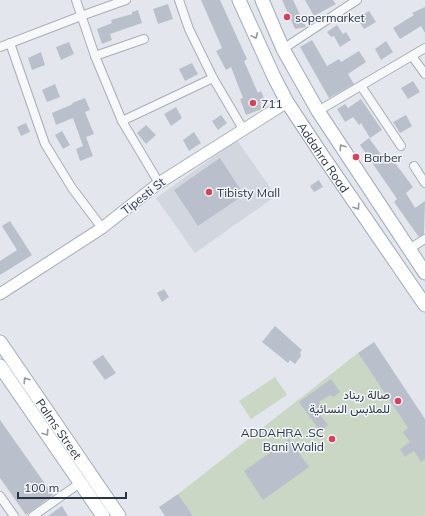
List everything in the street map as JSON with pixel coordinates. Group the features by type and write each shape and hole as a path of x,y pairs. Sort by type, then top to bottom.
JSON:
{"main road":[{"name":"Addahra Road","path":"239,0 287,102 424,301"},
{"name":"Addahra Road","path":"262,0 283,49 318,111 425,273"},
{"name":"Tipesti St","path":"0,294 102,228 159,183 287,102"},
{"name":"Palms Street","path":"0,342 118,516"},
{"name":"Palms Street","path":"0,366 103,516"}],"street":[{"path":"76,0 95,56 122,121 159,183"},
{"path":"0,47 126,0"},
{"path":"179,0 189,29 213,78 243,129"},
{"path":"283,49 357,0"},
{"path":"95,56 144,39"},
{"path":"10,43 45,144 72,188 102,228"},
{"path":"318,111 425,48"},
{"path":"412,56 425,74"},
{"path":"122,121 213,78"},
{"path":"361,86 401,146"},
{"path":"414,166 425,183"},
{"path":"410,249 425,239"},
{"path":"33,516 80,483"},
{"path":"0,496 14,516"}],"shaded area":[{"path":"237,140 276,196 195,253 156,198"}],"green space":[{"name":"ADDAHRA .SC Bani Walid","path":"358,353 408,428 425,450 425,516 193,516 178,494"},
{"path":"275,377 287,395 251,419 239,401"}],"building":[{"path":"201,0 220,0 247,59 244,61 258,93 261,91 265,101 260,103 262,109 246,115 240,99 243,98 231,67 226,70 216,51 222,48"},
{"path":"282,0 293,0 306,27 295,29"},
{"path":"305,0 333,0 336,4 314,16"},
{"path":"168,4 173,19 158,24 153,9"},
{"path":"425,7 425,33 421,26 400,39 393,28 414,15 412,13"},
{"path":"138,10 142,23 110,34 112,40 102,44 97,29 112,23 111,20 132,14 132,12"},
{"path":"369,11 376,22 364,29 357,18"},
{"path":"337,25 343,34 346,32 351,40 340,47 334,36 331,37 327,32"},
{"path":"312,40 327,66 339,59 341,62 359,51 366,62 348,74 354,84 329,98 300,47"},
{"path":"386,41 393,52 381,60 375,49"},
{"path":"69,42 74,54 61,60 56,47"},
{"path":"41,52 45,65 32,70 28,58"},
{"path":"192,63 198,74 185,81 179,69"},
{"path":"413,81 420,92 408,99 401,88"},
{"path":"55,84 60,97 47,102 42,90"},
{"path":"85,98 90,110 85,112 94,134 86,137 93,156 80,161 76,149 83,146 73,118 56,125 52,113"},
{"path":"361,99 382,130 370,138 361,123 359,125 353,117 345,122 337,109 345,104 348,108"},
{"path":"176,107 182,118 171,126 164,114"},
{"path":"221,115 227,123 218,130 212,121"},
{"path":"406,115 412,126 400,133 393,122"},
{"path":"26,123 30,132 21,136 17,127"},
{"path":"146,125 156,135 146,144 137,133"},
{"path":"62,131 70,145 63,149 55,135"},
{"path":"194,132 201,143 189,151 183,140"},
{"path":"369,138 387,163 392,159 413,187 406,193 415,208 425,201 424,234 419,237 394,202 397,199 360,145"},
{"name":"Tibisty Mall","path":"220,158 244,195 198,226 174,190"},
{"path":"319,180 323,187 314,192 310,186"},
{"path":"10,221 32,255 0,275 0,261 17,250 2,226"},
{"path":"164,289 169,297 162,302 157,293"},
{"path":"275,326 302,350 300,352 301,356 295,364 290,360 288,363 262,342"},
{"path":"374,342 425,419 425,459 421,462 414,451 405,457 400,449 410,442 403,432 408,428 358,353"},
{"path":"103,355 116,373 105,380 92,362"},
{"path":"331,379 340,392 333,397 330,395 320,401 318,412 328,425 320,431 299,402"},
{"path":"0,420 53,495 26,515 0,478"},
{"path":"289,439 309,467 263,500 244,471"},
{"path":"178,494 193,516 165,516 159,507"},
{"path":"62,506 68,516 48,516"}],"place":[{"name":"sopermarket","path":"287,17"},
{"name":"711","path":"253,103"},
{"name":"Barber","path":"356,157"},
{"name":"Tibisty Mall","path":"209,192"},
{"name":"صالة ريناد للملابس النسائية","path":"398,401"},
{"name":"ADDAHRA .SC Bani Walid","path":"332,439"}]}
